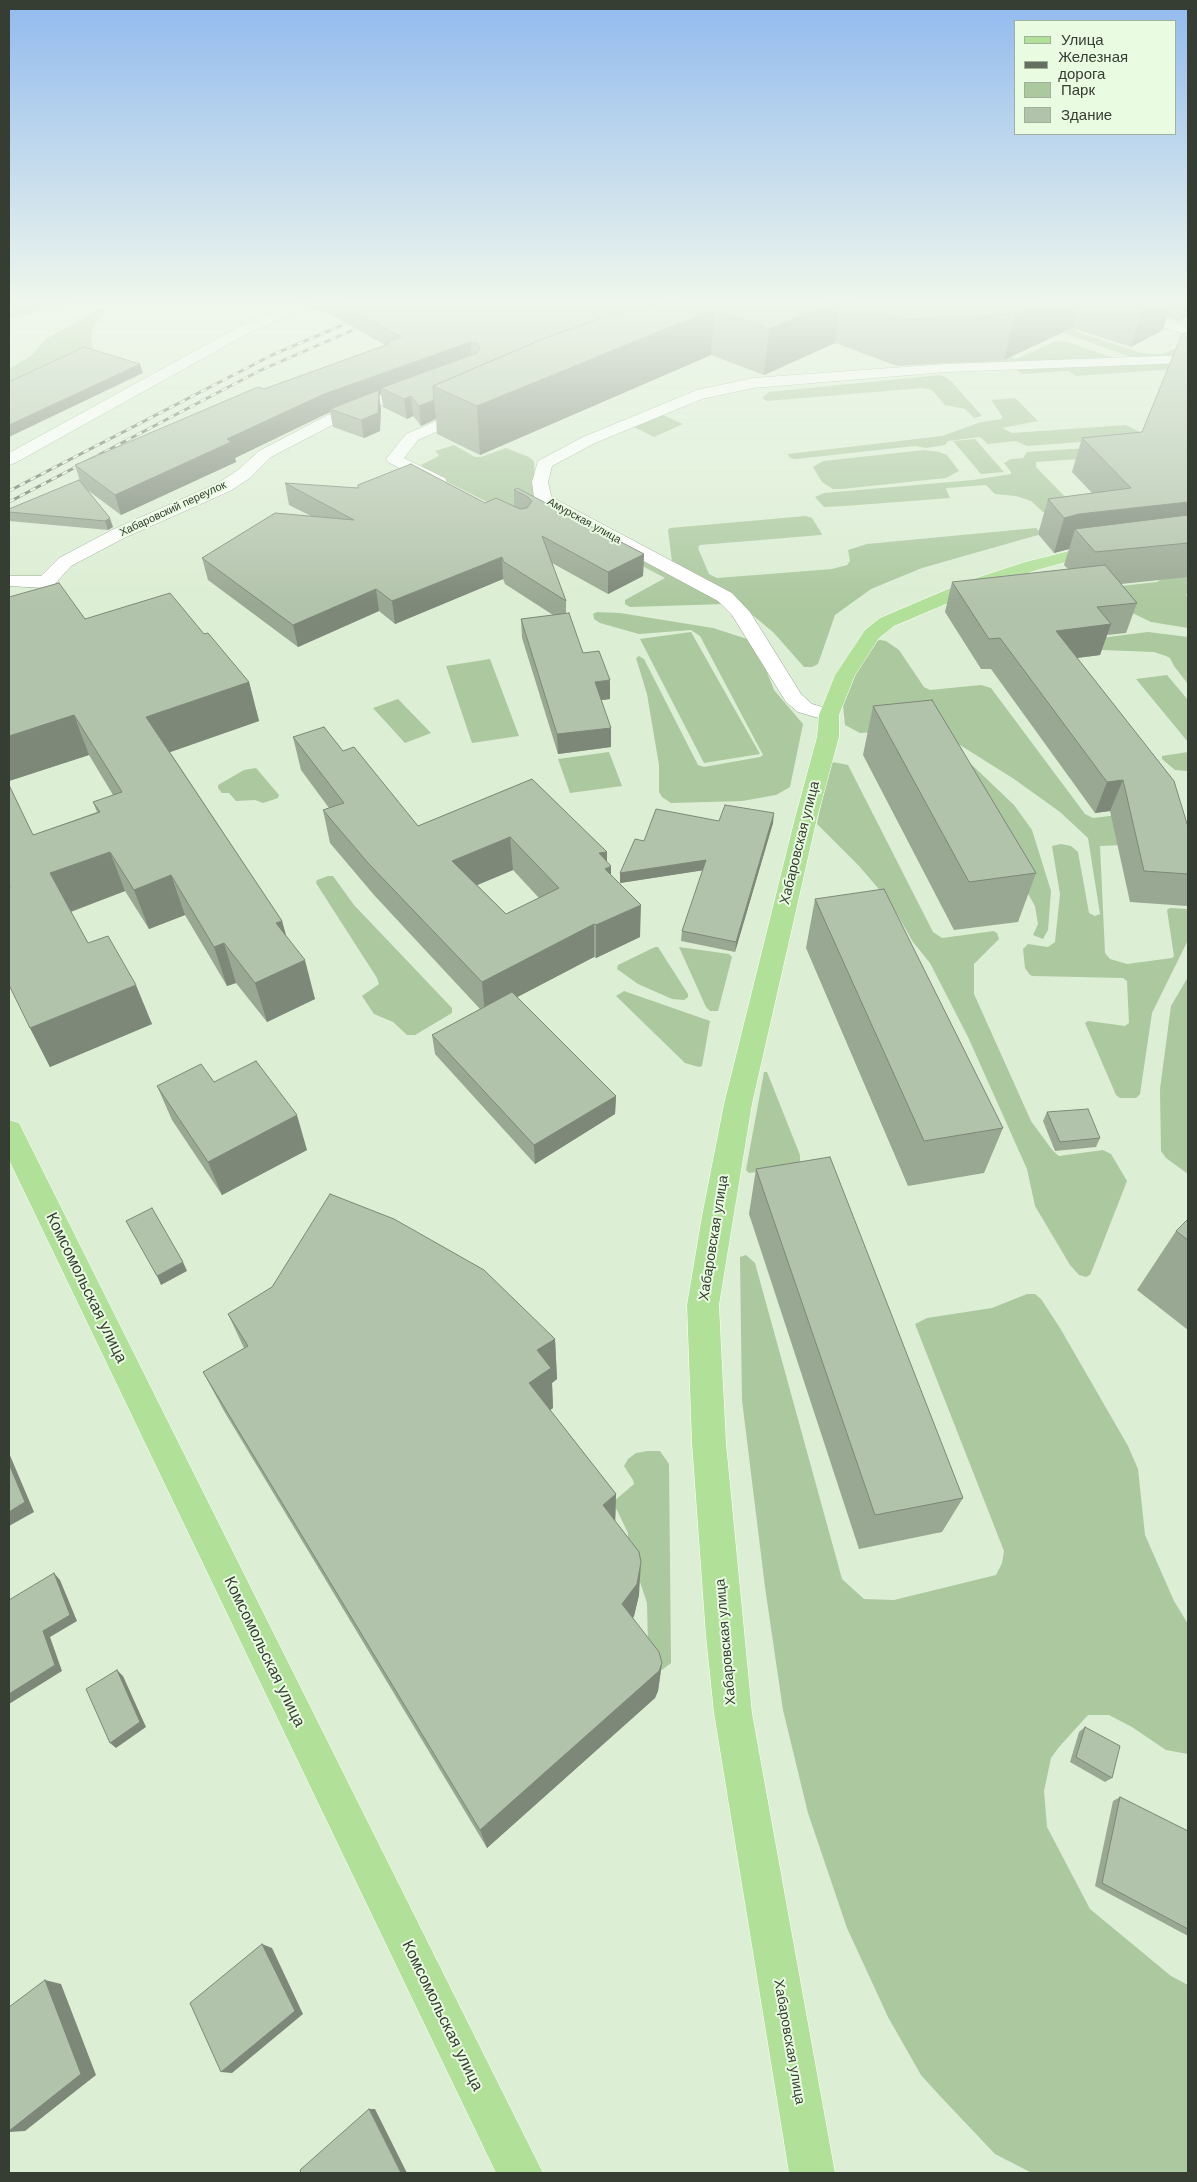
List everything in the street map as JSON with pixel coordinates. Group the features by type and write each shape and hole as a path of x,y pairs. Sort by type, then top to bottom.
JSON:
{"main road":[{"name":"Хабаровская улица","path":"812,2173 733,1713 709,1442 703,1305 718,1207 738,1104 801,836 828,737 829,715 845,675 859,651 872,634 887,622 974,585 1031,566 1069,556 1134,548"},
{"name":"Комсомольская улица","path":"9,1131 520,2173"}],"street":[{"path":"9,460 116,401"},
{"name":"Хабаровский переулок","path":"9,581 46,582 64,562 118,534 224,487 244,474 265,454 334,418 380,401"},
{"name":"Амурская улица","path":"684,401 589,440 544,464 540,482 543,496 549,503 725,597 740,612 793,698 805,708 829,715"},
{"path":"452,488 394,459 412,437 486,404"}],"green space":[{"path":"941,401 969,401 982,416 974,418 965,409 945,405"},
{"path":"992,401 1018,401 1038,421 1002,428 1012,433 1126,425 1140,432 1188,428 1188,434 1027,446 1016,441 988,444 980,437 948,441 945,445 926,448 915,446 796,459 790,458 788,454 942,436 981,422 1002,419"},
{"path":"663,415 683,424 654,437 634,427"},
{"path":"975,439 1004,472 981,474 953,441"},
{"path":"454,445 475,457 481,457 506,448 529,457 534,461 535,488 725,604 630,607 625,604 625,600 665,578 556,521 526,522 430,473 421,465 439,455 435,451"},
{"path":"1115,446 1120,456 1036,462 1036,467 1077,509 1043,512 1031,501 1016,496 995,494 986,485 947,488 950,498 845,506 824,507 815,497 824,493 973,480 1011,474 1004,463 1011,459 1023,458 1027,452"},
{"path":"924,450 947,455 959,471 946,478 833,489 822,482 813,467 823,461"},
{"path":"806,516 812,518 821,535 700,545 698,548 709,574 717,578 832,569 847,565 850,561 848,550 867,544 1036,528 1039,531 1038,535 922,568 871,589 835,615 818,664 812,667 804,667 774,633 736,601 672,562 668,530 670,528"},
{"path":"1188,560 1188,593 1186,595 1188,598 1188,628 1151,622 1122,608 1112,587 1157,582"},
{"path":"597,612 620,613 713,628 747,639 754,644 774,690 803,724 790,787 776,795 742,801 671,803 662,797 659,792 659,765 647,694 636,658 639,656 644,659 698,765 704,767 763,755 700,636 691,630 639,634 600,623 594,619 593,614"},
{"path":"691,632 760,754 704,763 640,639"},
{"path":"1148,632 1188,637 1188,684 1170,658 1166,656 1154,652 1102,650 1100,638"},
{"path":"886,641 899,650 924,687 930,690 981,685 991,688 1085,814 1093,818 1160,810 1177,843 1100,846 1105,953 1110,959 1127,964 1172,958 1174,956 1167,910 1170,908 1188,909 1188,940 1152,1013 1140,1094 1136,1098 1120,1098 1116,1095 1085,1023 1088,1021 1125,1026 1129,1023 1127,981 1123,978 1033,976 1025,968 1023,949 1028,944 1048,947 1055,942 1060,894 1052,846 1061,844 1071,846 1078,852 1089,913 1095,916 1100,914 1088,838 1060,812 1014,779 952,740 921,729 860,733 845,725 843,705 858,668 873,642"},
{"path":"490,659 519,736 472,743 446,666"},
{"path":"1167,675 1188,700 1188,742 1136,679"},
{"path":"398,699 431,733 405,743 373,708"},
{"path":"609,752 622,786 570,793 558,759"},
{"path":"1188,752 1188,771 1175,770 1162,759 1162,756"},
{"path":"950,757 960,757 972,765 1014,805 1032,830 1051,891 1048,930 1043,939 1033,935 1038,924 1035,906"},
{"path":"832,762 848,765 933,932 942,938 994,931 997,933 999,939 974,964 974,994 1031,1121 1053,1151 1059,1156 1103,1150 1111,1154 1127,1181 1090,1275 1086,1277 1079,1275 1070,1265 1035,1206 1027,1169 968,1037 930,963 913,942 890,902 859,866 817,824 829,764"},
{"path":"256,768 279,795 278,798 263,803 255,800 236,801 229,793 222,793 218,788 218,785 244,770"},
{"path":"333,876 354,905 452,1008 452,1013 415,1035 407,1035 393,1022 374,1014 362,996 379,984 377,978 316,883 317,880"},
{"path":"658,947 688,994 688,997 684,1000 672,999 638,984 617,969 618,965"},
{"path":"679,947 729,954 732,957 718,1011 710,1011 706,1007"},
{"path":"1188,977 1188,1174 1166,1158 1161,1151 1160,1089 1171,1006"},
{"path":"624,991 710,1021 702,1066 699,1067 685,1063 616,996"},
{"path":"764,1072 767,1072 800,1155 800,1164 790,1168 749,1173 746,1170"},
{"path":"746,1255 755,1263 842,1579 864,1599 894,1600 996,1575 1002,1563 1004,1551 915,1324 927,1318 992,1308 1027,1294 1035,1294 1041,1299 1060,1328 1128,1446 1138,1469 1145,1535 1174,1601 1188,1624 1188,1754 1166,1750 1132,1727 1109,1715 1088,1715 1051,1758 1044,1791 1047,1827 1090,1909 1171,1976 1188,1985 1188,2173 1032,2173 995,2154 921,2075 888,2017 847,1928 808,1813 783,1710 765,1587 742,1400 740,1257"},
{"path":"660,1451 669,1464 671,1663 662,1670 652,1660 648,1645 647,1603 628,1546 628,1533 613,1502 634,1484 624,1466 628,1459 636,1453"}],"building":[{"path":"9,401 61,401 9,425"},
{"path":"226,401 309,401 227,439 231,442 115,495 75,465"},
{"path":"351,401 379,401 378,413 361,420 330,409"},
{"path":"415,401 432,401 419,406"},
{"path":"466,401 490,401 477,406"},
{"path":"1155,401 1188,401 1188,502 1079,514 1064,518 1048,499 1131,488 1082,438 1142,432"},
{"path":"411,464 485,503 496,498 520,509 527,508 532,501 514,490 517,488 644,554 608,572 542,536 566,601 504,562 502,557 392,601 376,589 293,625 202,558 275,513 354,520 285,483 358,488 358,485"},
{"path":"79,480 110,518 105,521 9,512 9,509"},
{"path":"1188,515 1188,543 1095,552 1075,529"},
{"path":"1105,565 1137,603 1097,607 1111,624 1056,631 1174,781 1188,827 1188,874 1144,871 1123,780 1107,782 1000,638 989,639 952,582"},
{"path":"59,583 85,619 170,593 204,634 208,633 249,682 146,717 282,921 276,923 305,960 255,983 224,943 214,947 171,875 134,890 110,852 50,873 88,943 108,936 136,985 30,1028 9,985 9,785 33,835 100,812 93,802 122,792 74,715 9,736 9,597"},
{"path":"569,613 583,653 599,651 610,680 595,682 611,728 557,734 521,619"},
{"path":"932,700 1036,873 969,882 873,706"},
{"path":"324,727 343,751 354,747 418,826 532,779 607,852 599,853 611,866 605,869 641,905 596,925 594,924 482,982 368,863 323,810 344,803 293,737","holes":["510,837 559,888 506,914 452,861"]},
{"path":"725,805 774,813 736,942 682,931 706,860 620,873 635,839 644,841 656,809 719,821"},
{"path":"884,889 1003,1128 924,1141 815,899"},
{"path":"512,992 616,1096 534,1145 432,1035"},
{"path":"256,1061 297,1115 208,1162 157,1086 201,1064 214,1082"},
{"path":"1088,1109 1100,1138 1060,1142 1047,1112"},
{"path":"830,1157 963,1498 875,1515 756,1169"},
{"path":"330,1194 394,1219 484,1270 555,1339 537,1350 551,1368 529,1383 616,1494 603,1505 639,1552 641,1562 637,1584 622,1604 659,1652 662,1663 659,1671 480,1830 203,1372 248,1346 228,1314 272,1287"},
{"path":"152,1208 183,1262 157,1276 126,1221"},
{"path":"1188,1219 1188,1240 1176,1231"},
{"path":"9,1464 25,1502 9,1512"},
{"path":"54,1573 70,1615 43,1631 55,1665 9,1694 9,1600"},
{"path":"117,1670 140,1722 110,1743 86,1689"},
{"path":"1085,1727 1120,1746 1112,1778 1076,1757"},
{"path":"1120,1797 1188,1831 1188,1929 1102,1883"},
{"path":"262,1944 295,2011 221,2072 190,2003"},
{"path":"45,1980 81,2074 9,2131 9,2007"},
{"path":"369,2109 401,2173 301,2173 300,2170"}],"railway":[{"path":"9,491 183,401"},
{"path":"9,502 202,401"}]}
